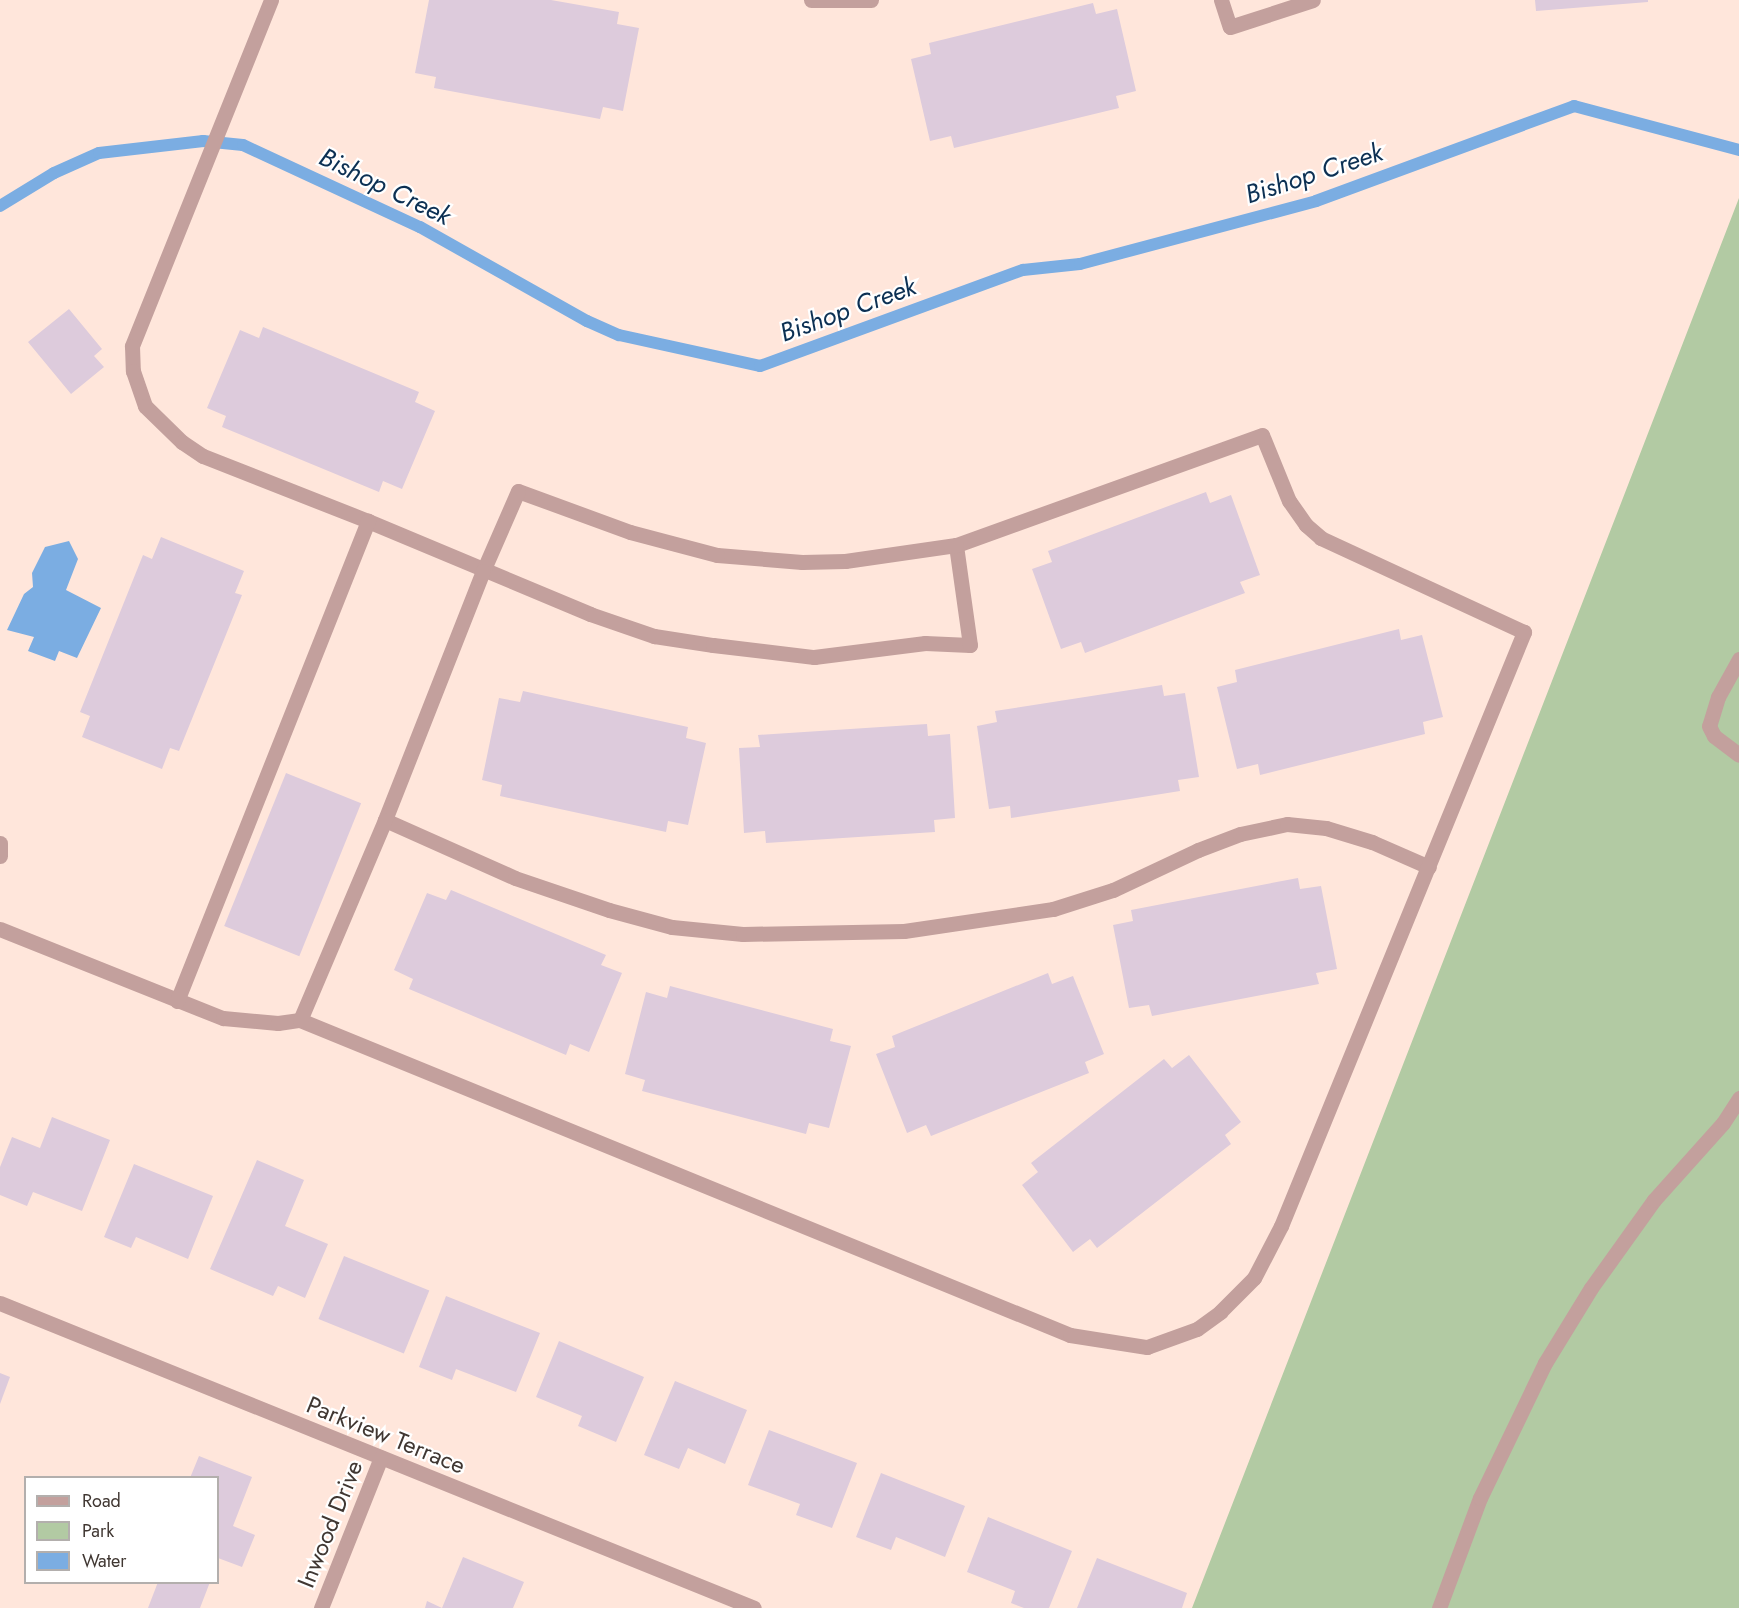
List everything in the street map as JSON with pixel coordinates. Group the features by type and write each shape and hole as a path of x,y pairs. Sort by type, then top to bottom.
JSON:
{"street":[{"path":"271,0 132,346 133,371 145,406 160,423 203,456 368,521 590,614 654,636 814,657 925,643 970,645 956,545"},
{"path":"812,0 871,0"},
{"path":"1221,0 1230,27 1313,0"},
{"path":"0,928 223,1018 278,1023 300,1020 1070,1335 1147,1347 1197,1329 1220,1312 1254,1278 1281,1226 1524,632 1321,538 1306,525 1289,501 1262,435 956,545 846,561 802,562 717,555 630,532 518,490 483,570 385,820 300,1020"},
{"path":"177,1001 368,521"},
{"path":"1739,659 1718,698 1709,726 1714,736 1739,755"},
{"path":"385,820 515,878 609,910 672,927 743,934 904,931 1053,909 1113,890 1198,849 1240,834 1287,824 1326,828 1372,842 1429,867"},
{"path":"0,843 0,855"},
{"path":"1439,1608 1480,1498 1545,1363 1591,1288 1654,1200 1724,1123 1739,1098"},
{"name":"Parkview Terrace","path":"0,1303 754,1608"},
{"name":"Inwood Drive","path":"321,1608 381,1457"}],"green space":[{"path":"1739,198 1739,1608 1192,1608 1616,516"}],"water":[{"path":"69,541 78,559 66,590 101,608 77,658 59,651 55,661 28,651 34,637 7,630 24,594 33,587 32,573 45,547"}],"building":[{"path":"429,0 551,0 619,12 617,24 639,28 623,111 603,107 600,119 434,88 436,77 415,73"},
{"path":"1535,0 1648,0 1648,2 1536,11"},
{"path":"1093,3 1096,14 1117,9 1136,91 1116,96 1119,108 954,148 951,136 930,141 911,59 931,54 929,43"},
{"path":"69,309 102,349 94,356 104,367 71,394 28,342"},
{"path":"263,327 419,392 415,402 435,411 402,489 383,481 379,492 222,427 226,416 207,408 240,330 259,338"},
{"path":"1206,492 1210,503 1231,495 1260,575 1240,582 1245,593 1085,653 1081,642 1061,649 1032,569 1052,562 1048,551"},
{"path":"161,537 244,571 235,593 242,595 179,751 170,748 162,769 82,737 90,716 80,712 143,555 152,559"},
{"path":"1399,629 1401,640 1422,635 1443,717 1423,722 1425,734 1260,775 1258,764 1237,769 1217,687 1237,682 1235,670"},
{"path":"1162,685 1164,696 1185,693 1199,777 1178,780 1180,791 1011,818 1010,806 989,809 977,726 997,722 995,711"},
{"path":"523,691 688,727 686,738 706,743 688,825 668,821 666,832 500,796 502,785 482,780 499,698 520,702"},
{"path":"927,724 928,736 950,734 955,818 934,820 935,832 766,843 765,831 744,833 739,748 760,747 758,735"},
{"path":"286,773 361,803 299,956 224,926"},
{"path":"1298,878 1300,889 1321,886 1337,969 1316,973 1319,984 1152,1016 1149,1005 1129,1008 1113,925 1133,921 1131,910"},
{"path":"451,890 606,955 601,965 622,973 589,1052 570,1044 566,1055 409,989 413,979 394,970 427,893 446,900"},
{"path":"1048,973 1052,984 1073,976 1104,1054 1085,1062 1089,1073 931,1136 926,1125 907,1133 876,1054 895,1047 892,1036"},
{"path":"670,986 833,1029 830,1041 851,1046 829,1128 809,1123 806,1134 642,1091 645,1080 625,1074 646,992 667,998"},
{"path":"1189,1055 1241,1122 1225,1135 1231,1144 1097,1248 1090,1239 1073,1252 1022,1185 1038,1172 1031,1163 1164,1059 1172,1068"},
{"path":"52,1117 110,1140 82,1211 33,1192 27,1206 0,1195 0,1167 12,1137 40,1148"},
{"path":"257,1160 304,1180 285,1226 328,1244 305,1298 278,1286 273,1296 210,1269"},
{"path":"134,1164 213,1196 188,1259 136,1237 131,1248 104,1237"},
{"path":"344,1256 429,1290 404,1354 319,1319"},
{"path":"446,1296 540,1333 516,1392 456,1369 452,1380 419,1367"},
{"path":"559,1341 644,1377 616,1442 578,1426 582,1416 536,1397"},
{"path":"0,1373 10,1377 0,1404"},
{"path":"675,1381 747,1410 725,1464 688,1448 679,1469 644,1455"},
{"path":"769,1430 857,1463 832,1528 796,1515 800,1504 748,1485"},
{"path":"199,1456 252,1477 233,1526 255,1535 242,1567 219,1558 219,1476 191,1476"},
{"path":"881,1473 965,1506 945,1557 896,1537 891,1550 856,1537"},
{"path":"988,1517 1072,1551 1049,1608 1024,1608 1011,1603 1015,1591 967,1572"},
{"path":"463,1557 524,1582 513,1608 442,1608"},
{"path":"1097,1558 1187,1593 1182,1608 1077,1608"},
{"path":"157,1584 209,1584 200,1608 148,1608"},
{"path":"427,1601 442,1608 425,1608"}],"waterway":[{"name":"Bishop Creek","path":"0,206 54,173 99,153 203,141 243,145 420,227 587,321 619,335 760,366 1023,270 1080,264 1316,201 1574,106 1739,150"}]}
